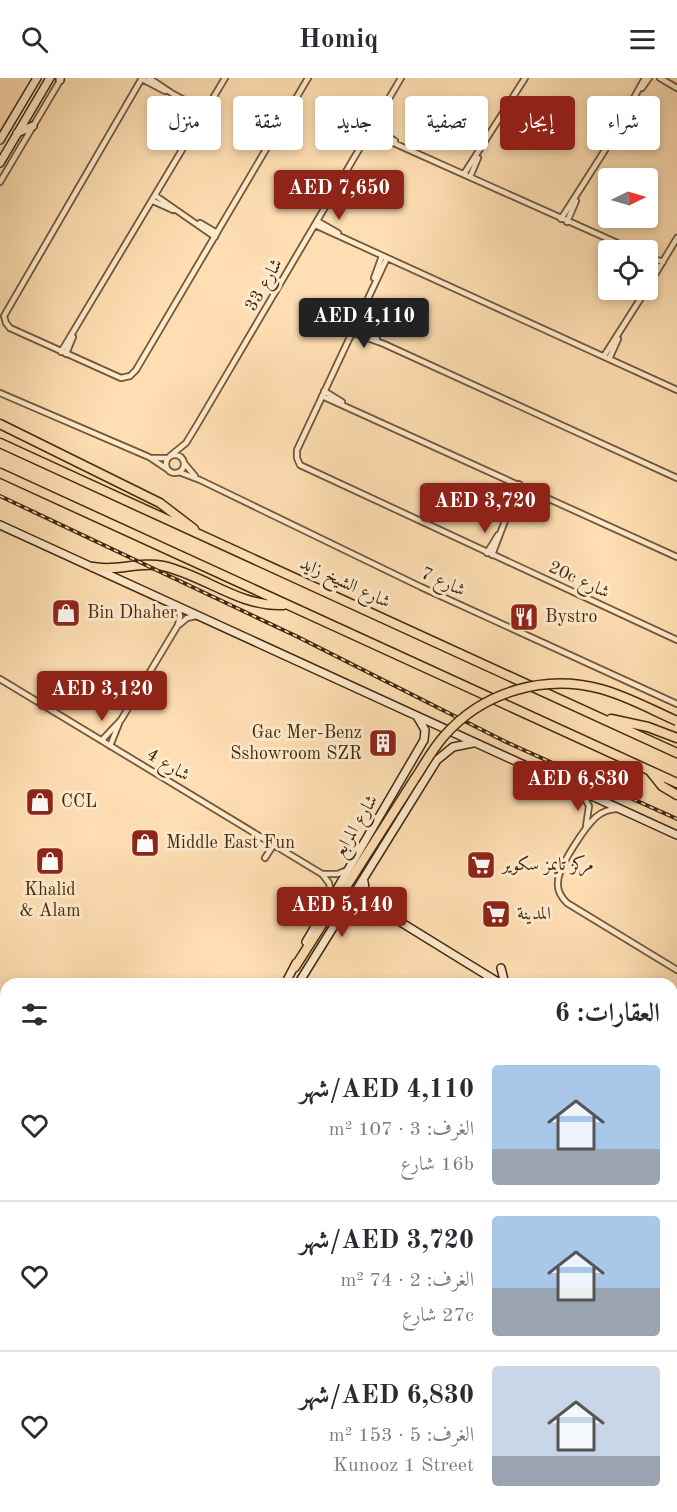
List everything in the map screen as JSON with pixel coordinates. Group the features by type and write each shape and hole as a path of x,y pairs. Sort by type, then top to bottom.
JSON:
{"highway":[{"path":"0,424 160,503 177,513 199,534"},
{"name":"شارع الشيخ زايد","path":"0,442 677,753"},
{"path":"0,473 677,783"},
{"path":"93,567 111,570 143,565 164,566 255,602 285,605"},
{"path":"295,967 438,743 462,718 491,700 523,688 557,683 591,686 613,693 677,721"},
{"path":"600,718 642,726 677,738"},
{"path":"649,770 662,786 677,795"}],"street":[{"path":"0,140 36,78"},
{"path":"0,163 50,78"},
{"path":"176,96 142,78 6,309 2,321 13,330 117,378 127,378 136,370 308,78"},
{"path":"149,78 173,94"},
{"path":"214,96 225,78"},
{"name":"شارع 33","path":"390,96 400,78"},
{"path":"467,176 525,78"},
{"path":"561,219 647,78"},
{"path":"660,78 677,88"},
{"path":"0,182 61,79"},
{"path":"17,133 33,126"},
{"path":"393,140 403,146"},
{"path":"393,142 608,240"},
{"path":"63,353 182,150"},
{"name":"شارع 33","path":"169,457 186,443 359,150"},
{"path":"567,222 579,192"},
{"path":"154,199 216,235"},
{"path":"316,223 384,257 677,390"},
{"path":"658,270 677,238"},
{"path":"384,257 323,393 677,557"},
{"path":"606,357 640,300"},
{"path":"352,329 677,478"},
{"path":"0,393 149,457 174,474 183,468 183,461 179,456 149,457"},
{"name":"20c شارع","path":"323,393 297,450 298,461 306,469 677,640"},
{"name":"شارع 33","path":"183,461 186,443"},
{"path":"167,469 166,463 169,457"},
{"name":"شارع 7","path":"183,461 200,480"},
{"name":"شارع 7","path":"179,472 421,587 677,704"},
{"path":"490,554 522,486"},
{"path":"0,525 677,835"},
{"path":"110,746 121,720 178,625 180,616 178,606"},
{"path":"178,625 187,618 198,616"},
{"name":"شارع 4","path":"0,679 322,874"},
{"path":"417,716 425,730 422,743 434,744 438,750 437,760"},
{"path":"102,740 121,720"},
{"name":"شارع المرابع","path":"289,978 347,870 422,743"},
{"name":"شارع المرابع","path":"302,978 437,760 453,747 475,743"},
{"path":"577,789 584,795 589,806 589,815 584,831 559,874 558,888 564,900 677,970"},
{"path":"584,831 602,813 621,809"},
{"path":"265,858 274,844"},
{"path":"322,874 338,874 347,870"},
{"path":"322,874 329,883 332,897"},
{"path":"364,879 366,895 381,910 493,978"},
{"path":"343,913 356,905 381,910"},
{"path":"501,969 502,978"}],"railway":[{"path":"0,496 298,637 506,742 677,819"}],"place":[{"name":"Bin Dhaher","path":"66,613"},
{"name":"Bystro","path":"524,617"},
{"name":"Gac Mer-Benz Sshowroom SZR","path":"383,743"},
{"name":"CCL","path":"40,802"},
{"name":"Middle East Fun","path":"145,843"},
{"name":"Khalid & Alam","path":"50,861"},
{"name":"مركز تايمز سكوير","path":"481,865"},
{"name":"المدينة","path":"496,914"}]}
